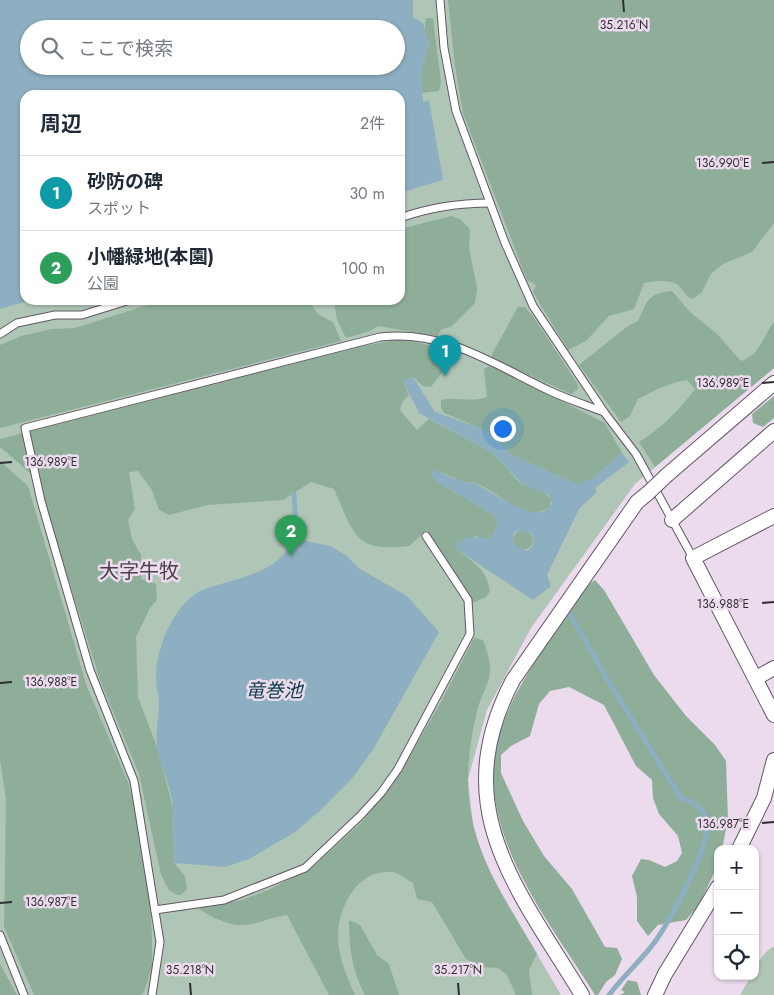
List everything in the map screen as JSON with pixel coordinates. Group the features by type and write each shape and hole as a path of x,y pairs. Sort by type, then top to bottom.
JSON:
{"street":[{"path":"582,995 507,872 494,836 486,800 486,762 495,722 501,703 513,680 637,502 774,383"},
{"path":"672,520 774,431"},
{"path":"774,516 693,558 774,715"},
{"path":"756,678 774,668"},
{"path":"741,845 764,798 774,760"},
{"path":"655,995 665,974 716,890"}],"lane":[{"path":"440,0 444,48 456,112 490,204 533,306 604,412 636,454 693,558"},
{"path":"405,216 472,203 490,204"},
{"path":"0,334 17,323 55,315 82,315 114,305"},
{"path":"152,995 160,942 134,782 90,670 41,501 25,428 380,337 403,334 447,343 485,358 551,392 604,412"},
{"path":"155,910 224,900 305,868 360,816 381,793 398,769 470,634 468,600 426,536"},
{"path":"0,935 24,995"}],"green space":[{"path":"0,0 774,0 774,368 635,484 531,628 487,710 468,779 474,834 484,863 561,995 0,995"},
{"path":"448,0 774,0 774,223 752,252 723,264 711,274 702,292 693,299 688,297 674,283 661,281 644,283 634,309 609,316 586,341 568,350 533,292 536,285 527,280 463,113 455,67"},
{"path":"426,18 433,18 441,82 439,91 422,93 421,73 429,41 424,32"},
{"path":"451,216 460,219 470,229 469,247 477,288 475,303 451,327 442,329 437,336 378,326 370,331 346,338 337,320 335,305 405,305 405,228"},
{"path":"672,291 690,312 717,334 741,361 757,350 774,322 774,368 655,467 639,442 670,418 695,389 687,380 662,387 638,399 630,416 621,422 579,365 628,326 638,321 649,299 658,294"},
{"path":"147,305 312,305 318,314 333,322 341,341 0,428 0,345 21,336 52,329 75,328"},
{"path":"518,307 525,307 533,316 577,383 578,389 571,394 492,358 492,354"},
{"path":"401,339 447,349 450,354 443,371 431,387 423,386 413,377 403,381 409,395 402,402 400,410 417,430 429,419 493,453 520,483 543,491 551,499 550,507 532,512 512,504 475,483 463,482 434,471 437,482 497,517 496,530 488,540 475,536 456,549 474,562 486,577 490,591 486,597 473,603 427,530 409,546 376,546 366,543 358,537 352,528 334,489 311,482 283,500 207,505 169,515 159,510 152,490 138,471 129,472 135,509 128,520 132,539 141,555 141,579 156,584 157,600 150,608 136,637 138,697 157,747 173,809 174,863 185,876 187,889 181,895 177,895 169,890 161,875 139,774 100,680 37,479 0,447 0,439 363,346"},
{"path":"491,365 605,423 622,453 590,481 588,480 578,485 513,455 480,428 444,413 441,408 441,400 481,399 487,397 484,369"},
{"path":"774,396 774,418 763,427 753,423 752,414"},
{"path":"0,461 28,486 87,687 128,782 135,807 150,905 152,935 152,967 144,992 141,995 34,995 4,927 6,799 0,760"},
{"path":"519,530 527,530 533,536 533,544 527,550 519,550 513,544 513,536"},
{"path":"595,580 604,590 654,675 686,716 715,745 726,761 728,820 723,845 714,845 714,873 699,905 686,920 658,925 648,936 637,921 637,897 632,876 641,859 649,860 665,867 677,861 682,853 678,836 659,814 653,798 652,780 636,766 604,705 569,687 550,691 539,704 530,736 511,746 501,755 501,773 523,821 544,856 572,889 605,947 617,948 622,959 615,975 606,982 598,995 595,995 556,935 518,869 504,835 495,800 494,765 501,729 508,710 528,672 589,584"},
{"path":"474,638 483,640 488,654 490,673 479,704 471,740 468,772 470,805 474,828 490,871 537,954 529,970 532,995 516,995 507,975 498,968 482,967 466,959 432,902 417,899 413,883 393,872 380,873 369,877 360,884 345,904 341,915 338,939 340,954 355,995 329,995 287,915 238,925 221,920 200,910 199,908 242,900 268,890 312,868 363,821 402,770 442,700"},
{"path":"349,920 360,925 377,955 389,964 399,995 365,995 352,959"},
{"path":"774,946 774,995 740,995 749,980 759,980 759,963"},
{"path":"0,964 17,995 0,995"},
{"path":"628,980 637,982 641,995 620,995 625,992 621,990"}],"water":[{"path":"0,0 413,0 413,17 424,24 424,32 429,41 421,73 423,102 429,100 443,180 405,191 405,90 20,90 20,303 0,309"},
{"path":"413,377 435,412 480,428 513,455 578,485 588,479 590,481 622,453 629,462 595,488 597,492 579,509 547,575 551,586 533,600 456,549 456,543 468,538 490,538 497,527 497,517 437,482 432,476 432,472 435,470 458,480 475,483 515,506 537,512 546,510 552,503 549,495 521,483 493,453 419,413 403,381","holes":["516,531 530,532 534,538 533,545 528,551 520,549 513,542 513,535"]},
{"name":"竜巻池","path":"296,539 330,546 347,556 360,569 407,596 439,632 374,748 354,776 323,808 295,832 249,859 225,867 174,863 172,802 157,747 159,705 156,682 159,654 163,640 176,614 194,595 205,589 254,574 266,568 277,561 291,541"}],"waterway":[{"path":"294,494 297,544"},
{"path":"570,614 610,684 681,798 695,804 702,811 707,827 695,868 671,916 652,946 609,995"}],"place":[{"name":"砂防の碑","path":"445,376"},
{"name":"小幡緑地(本園)","path":"291,556"}],"district":[{"name":"大字牛牧","path":"139,571"}]}
